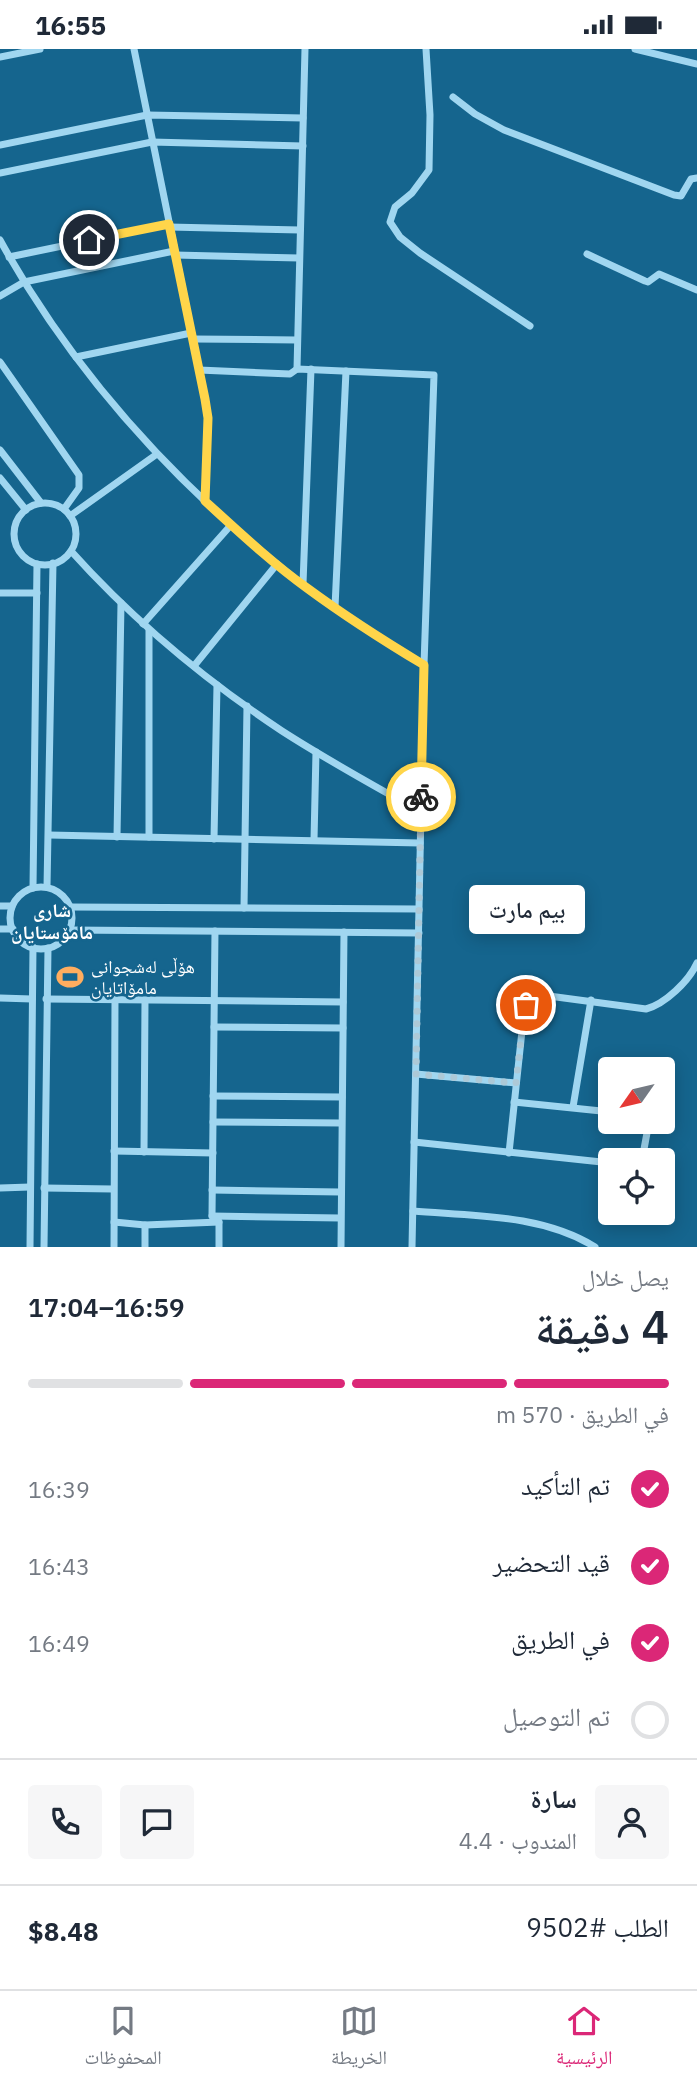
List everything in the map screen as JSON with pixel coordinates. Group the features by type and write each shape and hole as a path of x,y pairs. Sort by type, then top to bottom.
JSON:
{"street":[{"path":"0,57 40,49"},
{"path":"134,49 208,418 205,501"},
{"path":"297,369 305,49"},
{"path":"426,49 430,115 429,170 412,193 396,207 390,222 400,237 420,253 530,326"},
{"path":"635,49 697,64"},
{"path":"453,97 475,114 504,130 674,195 681,196 691,179 697,178"},
{"path":"0,145 147,115 303,118"},
{"path":"0,173 152,142 303,146"},
{"path":"9,257 169,225 300,230"},
{"path":"0,240 38,305 76,357 157,454 205,501 277,564 335,607 424,665"},
{"path":"0,296 24,282 175,253 299,258"},
{"path":"587,254 645,281 648,282 659,274 697,291"},
{"path":"76,357 192,336 297,340"},
{"path":"0,362 79,475 79,488 64,509"},
{"path":"199,370 289,374 297,369 312,369 434,375 424,665 412,1247"},
{"path":"303,584 312,369"},
{"path":"335,607 346,371"},
{"path":"0,450 41,503"},
{"path":"70,516 157,454"},
{"path":"0,478 26,510"},
{"path":"41,503 64,509 75,525 76,534 71,551 63,559 53,563 37,563 20,552 15,538 16,524 26,510 41,503"},
{"path":"149,837 146,627 232,525"},
{"path":"71,551 146,627 217,685 316,752 421,812"},
{"path":"33,888 37,563"},
{"path":"47,887 53,563"},
{"path":"194,666 277,564"},
{"path":"0,593 37,593"},
{"path":"117,837 121,602"},
{"path":"214,838 217,685"},
{"path":"244,908 247,706"},
{"path":"314,841 316,752"},
{"path":"49,835 420,843"},
{"path":"47,887 63,896 70,907 72,920 69,930 60,942 48,948 33,947 21,941 13,929 10,919 12,906 22,893 33,888 47,887"},
{"path":"0,906 12,906"},
{"path":"70,907 419,909"},
{"path":"0,929 13,929"},
{"path":"69,930 419,933"},
{"path":"215,931 212,1216 219,1222 219,1247"},
{"path":"341,1247 344,932"},
{"path":"30,1247 33,947"},
{"path":"44,1247 48,948"},
{"path":"509,1153 524,1012 534,994 646,1009 654,1007 688,978 697,963"},
{"path":"0,998 32,999"},
{"path":"46,999 343,1002"},
{"path":"114,1247 115,1000"},
{"path":"573,1107 591,1000"},
{"path":"144,1152 145,1001"},
{"path":"214,1027 343,1028"},
{"path":"416,1074 516,1083"},
{"path":"213,1096 342,1097"},
{"path":"514,1102 598,1110"},
{"path":"213,1122 341,1123"},
{"path":"414,1142 598,1162"},
{"path":"114,1151 213,1153"},
{"path":"30,1157 44,1158"},
{"path":"0,1188 30,1187"},
{"path":"44,1188 113,1189"},
{"path":"212,1190 340,1192"},
{"path":"413,1211 523,1221 579,1237 594,1247"},
{"path":"212,1216 340,1218"},
{"path":"114,1222 145,1226 219,1222"},
{"path":"145,1226 145,1247"}],"way so far":[{"path":"421,797 416,1074 516,1083 526,1005"}],"place":[{"name":"هۆڵی لەشجوانی مامۆاتایان","path":"70,977"},
{"name":"بیم مارت","path":"526,1005"}],"district":[{"name":"شاری مامۆستایان","path":"52,921"}],"route":[{"path":"89,240 169,224 208,418 205,501 306,587 424,665 421,797"}]}
